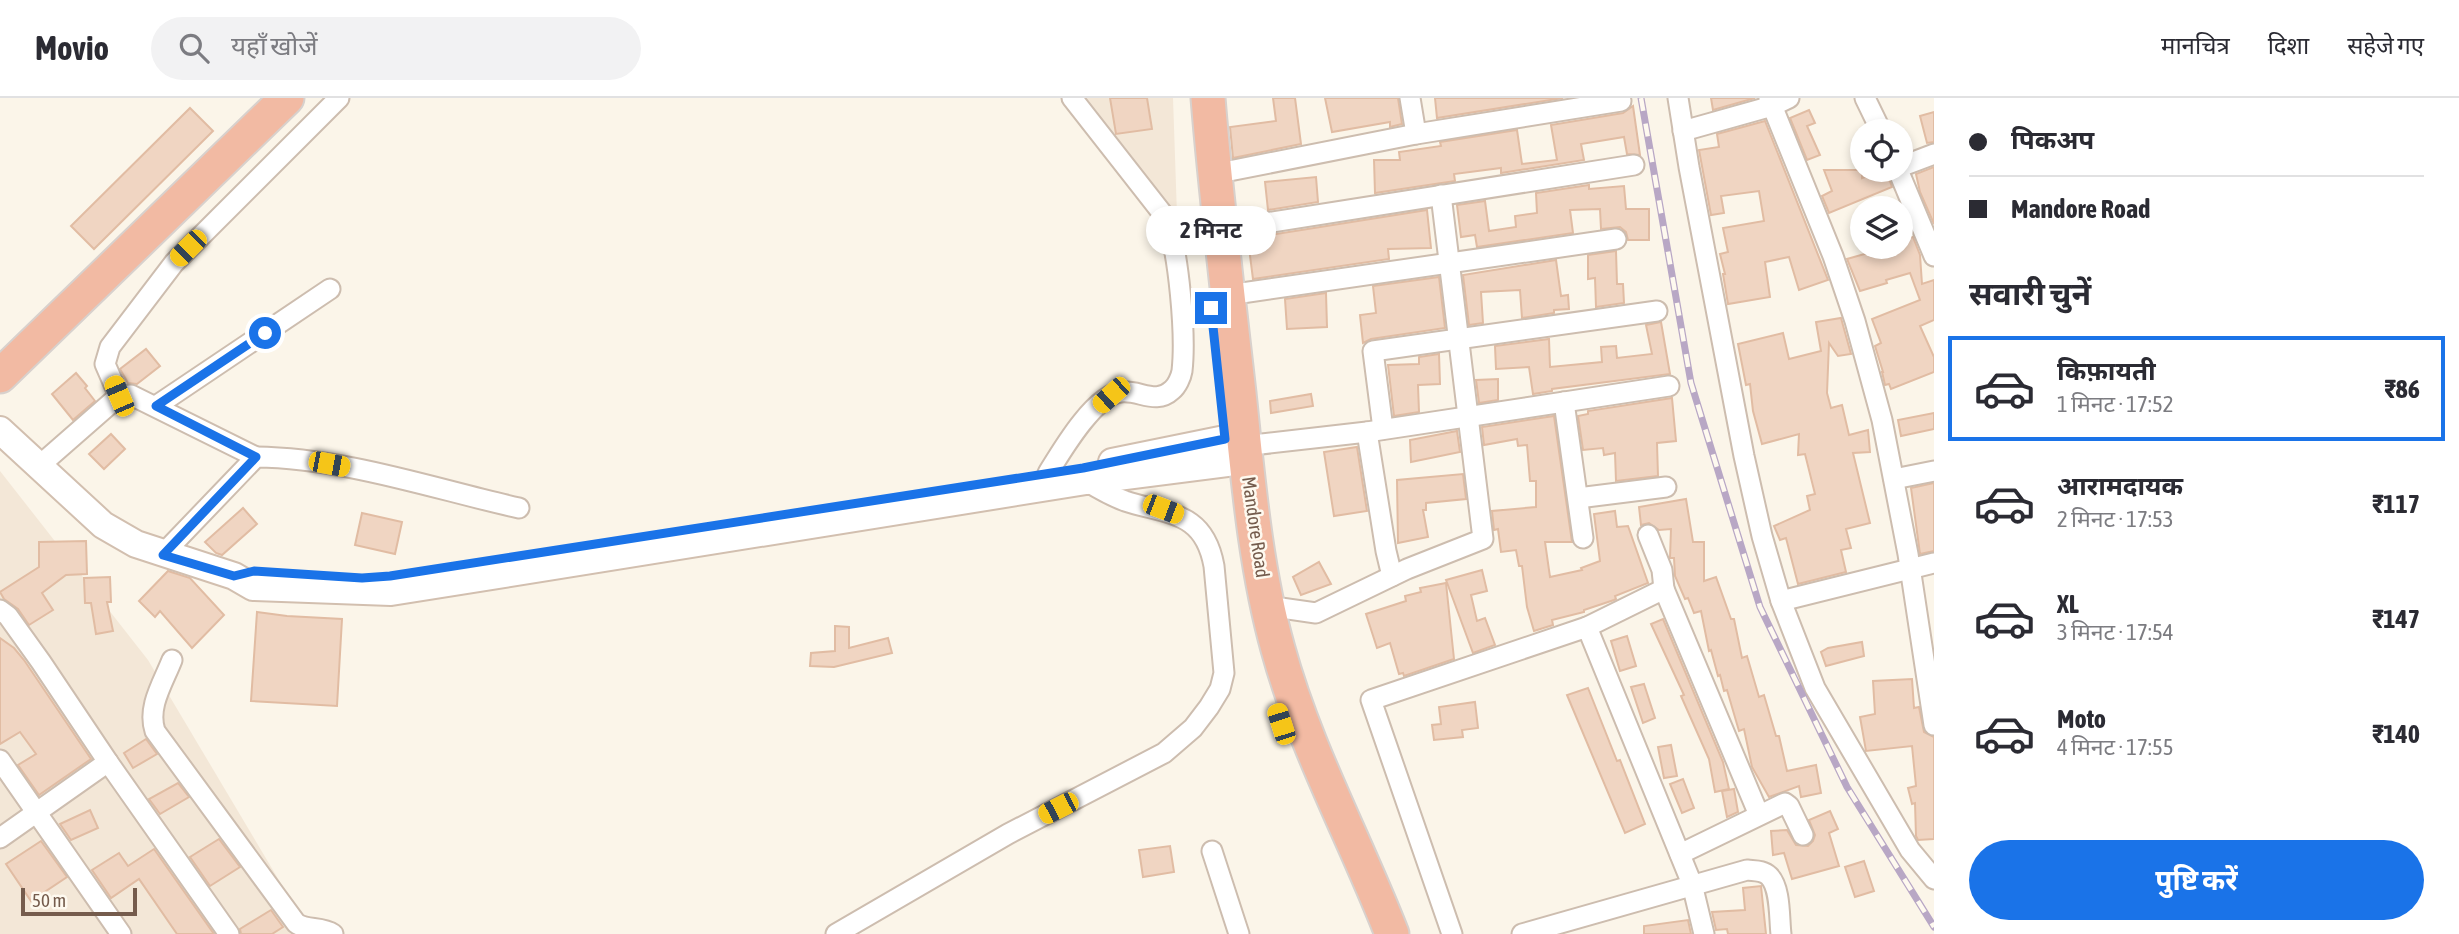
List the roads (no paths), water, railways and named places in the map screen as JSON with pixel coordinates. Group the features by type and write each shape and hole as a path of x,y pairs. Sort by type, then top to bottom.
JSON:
{"highway":[{"path":"0,354 264,98"},
{"path":"0,376 287,98"},
{"name":"Mandore Road","path":"1190,98 1232,449 1246,603 1254,641 1281,724 1314,809 1370,934"},
{"name":"Mandore Road","path":"1208,98 1228,295 1232,449 1278,648 1298,713 1392,934"}],"street":[{"path":"119,396 105,364 110,347 174,263 339,98"},
{"path":"1048,473 1072,432 1111,395 1119,391 1153,398 1162,397 1173,390 1182,370 1181,312 1172,234 1166,218 1072,98"},
{"path":"1410,98 1416,135"},
{"path":"1678,98 1744,456 1762,536 1781,601 1815,688 1910,850 1934,879"},
{"path":"1866,98 1876,119"},
{"path":"1683,131 1777,101 1855,321 1882,420 1934,725"},
{"path":"1214,174 1416,135 1621,102"},
{"path":"1913,162 1934,154"},
{"path":"1221,230 1634,165"},
{"path":"1905,182 1934,256"},
{"path":"1268,606 1316,613 1392,576 1483,539 1441,195"},
{"path":"1228,295 1616,239"},
{"path":"156,406 330,289"},
{"path":"1392,576 1385,551 1375,431 1373,351 1657,311"},
{"path":"390,584 1048,473 1126,468 1232,449 1375,431 1669,386"},
{"path":"39,466 119,396 131,395 256,457 292,457 519,508"},
{"path":"1564,402 1583,538"},
{"path":"0,430 103,525 135,544 234,576 254,571 362,578 390,584 1086,481 1126,468"},
{"path":"163,555 256,457"},
{"path":"1894,479 1934,471"},
{"path":"836,934 1008,834 1164,752 1192,729 1215,698 1224,673 1223,648 1212,553 1202,532 1178,515 1119,499 1086,481"},
{"path":"1578,498 1666,487"},
{"path":"1648,535 1662,570 1664,589 1759,815"},
{"path":"1781,601 1934,563"},
{"path":"1452,934 1371,700 1587,627 1664,589"},
{"path":"0,610 8,616 41,662 229,934"},
{"path":"1587,627 1692,884 1704,934"},
{"path":"172,660 152,710 151,720 155,731 296,923 326,931"},
{"path":"0,760 121,934"},
{"path":"0,838 108,762"},
{"path":"1680,853 1784,803 1789,806 1803,835"},
{"path":"1212,851 1239,934"},
{"path":"1522,934 1560,929 1692,884 1747,870 1761,871 1771,877 1781,934"}],"railway":[{"path":"1641,98 1691,383 1760,607 1847,787 1934,927"}]}
